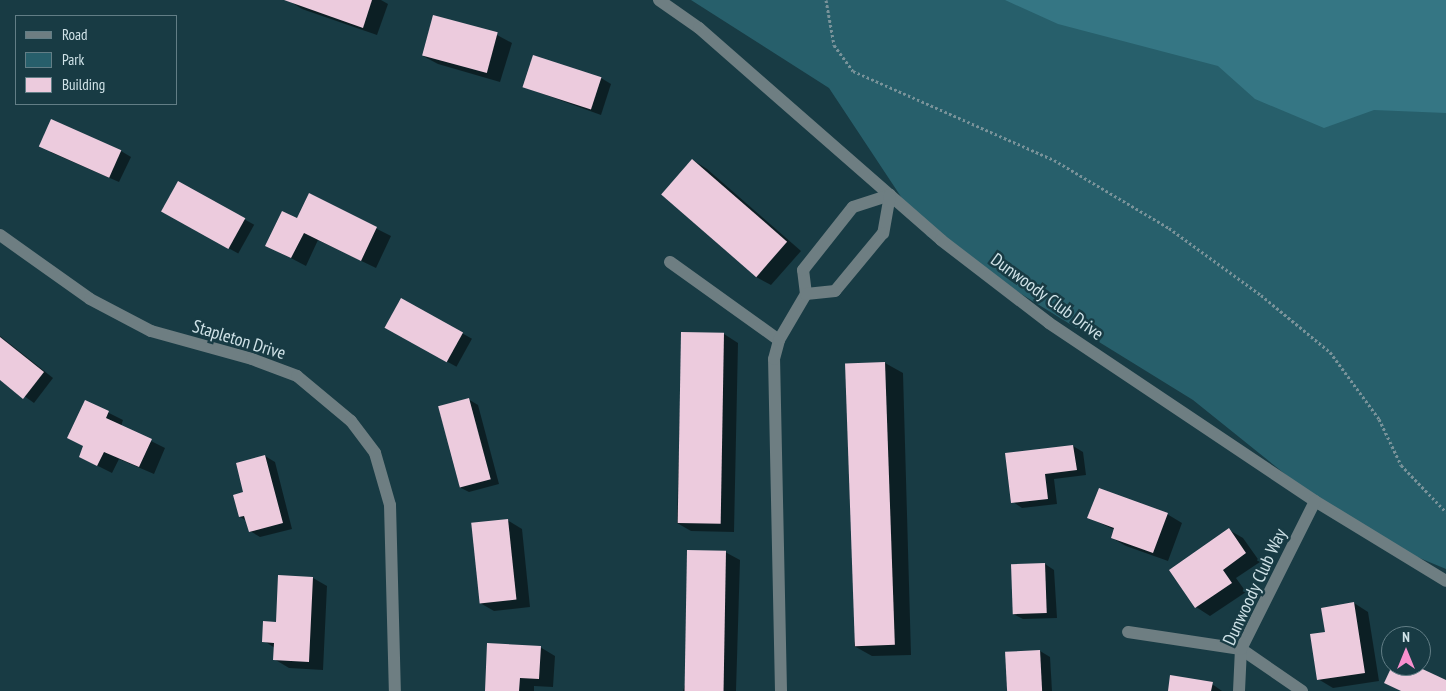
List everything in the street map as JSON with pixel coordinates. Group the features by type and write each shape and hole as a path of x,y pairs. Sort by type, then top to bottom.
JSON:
{"street":[{"name":"Dunwoody Club Drive","path":"659,0 699,28 941,240 1049,323 1315,501 1446,582"},
{"path":"781,691 774,378 779,340 806,294 803,270 853,207 890,195 883,233 835,292 806,294"},
{"name":"Stapleton Drive","path":"0,235 98,304 151,331 252,359 297,376 351,420 375,453 390,505 395,691"},
{"path":"670,262 779,340"},
{"name":"Dunwoody Club Way","path":"1239,691 1241,649 1315,501"},
{"path":"1128,632 1241,649 1302,691"}],"path":[{"path":"826,0 834,45 853,71 1054,160 1161,224 1261,295 1330,352 1378,419 1401,465 1446,512"}],"green space":[{"path":"691,0 1446,0 1446,569 1357,532 1193,400 927,236 829,88"}],"shaded area":[{"path":"1005,0 1446,0 1446,113 1374,110 1324,128 1255,99 1218,66 1058,24"}],"building":[{"path":"284,0 372,0 363,28"},
{"path":"433,15 498,32 487,73 422,56"},
{"path":"533,55 601,77 591,110 522,87"},
{"path":"51,119 121,150 109,178 39,146"},
{"path":"692,159 787,242 756,277 661,194"},
{"path":"178,181 245,218 228,249 161,212"},
{"path":"309,193 377,227 361,261 304,233 291,258 265,246 282,211 297,218"},
{"path":"401,298 463,332 447,362 385,328"},
{"path":"681,332 724,333 721,524 678,523"},
{"path":"0,337 44,372 23,399 0,380"},
{"path":"885,362 895,645 855,646 845,363"},
{"path":"469,398 491,479 460,487 438,406"},
{"path":"85,400 109,411 106,418 152,439 139,467 104,452 97,466 79,457 83,446 67,438"},
{"path":"1073,445 1077,470 1045,474 1048,499 1011,503 1005,453"},
{"path":"265,455 283,523 249,532 244,516 239,517 233,495 243,492 236,463"},
{"path":"1099,488 1168,513 1153,553 1111,538 1114,528 1087,518"},
{"path":"508,519 516,600 480,603 471,523"},
{"path":"1229,528 1246,553 1223,570 1232,583 1195,608 1169,570"},
{"path":"687,550 726,551 724,691 685,691"},
{"path":"1045,563 1047,613 1013,614 1011,564"},
{"path":"278,575 313,577 309,662 273,660 274,643 262,642 263,621 276,622"},
{"path":"1354,602 1365,673 1317,680 1310,634 1325,632 1321,608"},
{"path":"487,643 541,646 539,679 520,678 519,691 485,691"},
{"path":"1040,650 1042,691 1007,691 1005,652"},
{"path":"1431,673 1446,680 1446,691 1401,691 1384,683 1387,676 1431,676"},
{"path":"1170,675 1213,682 1211,691 1168,691"}]}
